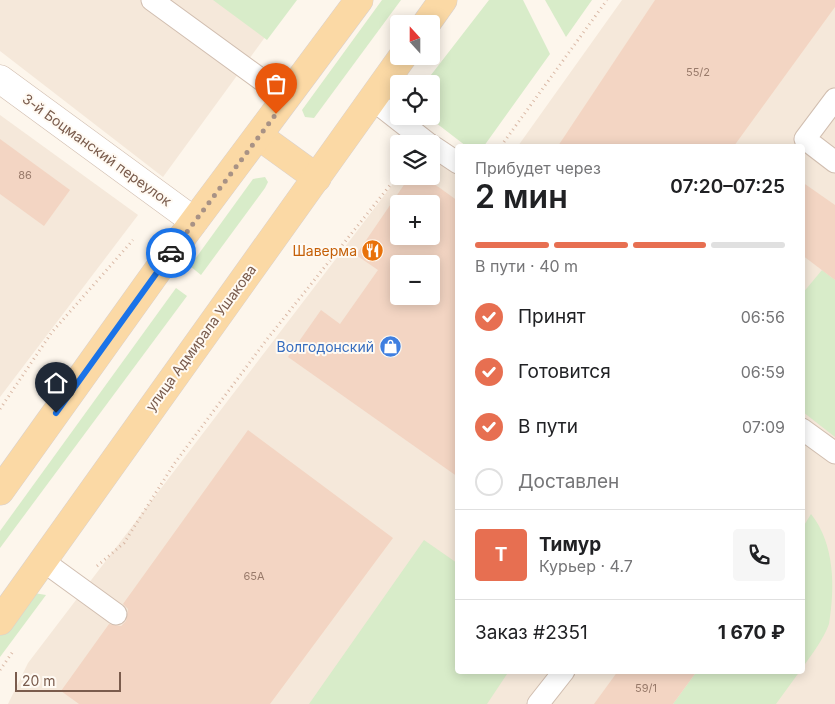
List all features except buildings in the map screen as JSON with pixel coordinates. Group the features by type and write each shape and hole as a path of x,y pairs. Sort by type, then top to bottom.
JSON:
{"main road":[{"path":"0,491 194,221 288,99 359,0"},
{"path":"432,15 443,0"},
{"name":"улица Адмирала Ушакова","path":"0,621 397,65"},
{"path":"260,136 316,178"}],"street":[{"name":"3-й Боцманский переулок","path":"0,79 194,221"}],"lane":[{"path":"152,0 288,99"},
{"path":"835,99 805,139 835,162"},
{"path":"373,100 417,135"},
{"path":"440,151 455,161"},
{"path":"805,431 835,453"},
{"path":"43,561 116,614"},
{"path":"538,704 562,674"}],"path":[{"path":"502,144 607,0"},
{"path":"75,584 124,543 174,464 268,338 390,185"},
{"path":"0,409 52,332 132,240"},
{"path":"0,670 19,642"}],"shaded area":[{"path":"0,0 292,0 163,177 0,51"},
{"path":"622,0 835,0 835,704 8,704 28,663 392,185 440,185 440,154 455,167 455,674 805,674 805,144 519,144"},
{"path":"0,115 138,215 0,397"}],"green space":[{"path":"213,0 297,0 267,40"},
{"path":"382,0 401,0 314,118 305,117 302,110"},
{"path":"489,0 523,0 550,54 485,144 463,144 439,125 440,75 431,75"},
{"path":"545,0 592,0 566,37"},
{"path":"265,177 268,182 265,188 201,275 190,266 253,179"},
{"path":"822,270 835,280 835,437 805,414 805,290"},
{"path":"176,288 187,296 0,548 0,531"},
{"path":"811,514 825,539 831,567 832,596 827,630 805,664 805,524"},
{"path":"424,540 455,562 455,674 507,674 487,704 309,704"},
{"path":"34,593 46,595 0,657 0,635"},
{"path":"695,674 798,674 776,704 673,704"}],"way so far":[{"path":"171,253 276,114"}],"place":[{"name":"Шаверма","path":"373,251"},
{"name":"Волгодонский","path":"390,347"}],"route":[{"path":"56,413 171,253"}]}
